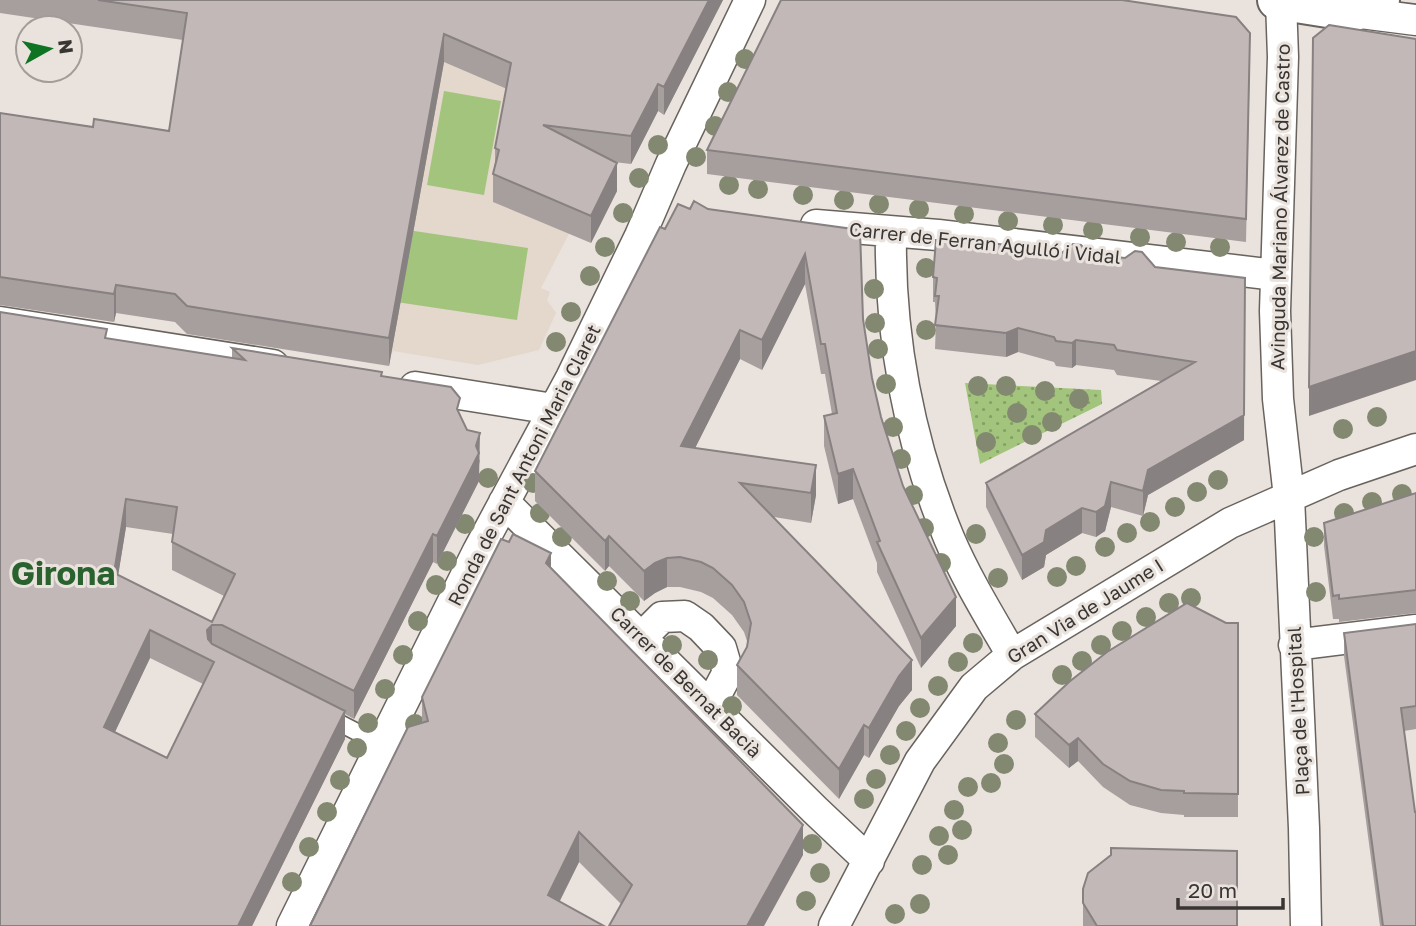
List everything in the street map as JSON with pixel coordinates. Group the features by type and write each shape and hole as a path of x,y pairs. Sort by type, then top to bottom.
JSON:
{"main road":[{"path":"1279,0 1367,6"}],"street":[{"name":"Ronda de Sant Antoni Maria Claret","path":"292,926 504,502 664,207 750,0"},
{"name":"Avinguda Mariano Álvarez de Castro","path":"1279,0 1283,57 1276,275 1278,399 1289,497"},
{"path":"1367,6 1416,20"},
{"name":"Carrer de Ferran Agulló i Vidal","path":"787,222 938,235 1276,275"},
{"path":"891,232 892,281 900,359 911,419 929,485 950,540 983,606 1012,655"},
{"path":"0,322 298,369"},
{"path":"393,383 553,409"},
{"name":"Gran Via de Jaume I","path":"834,926 920,761 974,687 1012,655 1230,523 1339,475 1416,449"},
{"name":"Plaça de l'Hospital","path":"1289,497 1306,926"},
{"name":"Carrer de Bernat Bacià","path":"504,502 869,861"},
{"path":"641,638 662,617 685,617 701,627 721,648 727,672 710,706"},
{"path":"1294,645 1416,630"}],"lane":[{"path":"314,710 382,745"}],"shaded area":[{"path":"415,0 538,0 569,234 541,288 550,292 547,300 556,313 539,350 478,365 393,351 391,356 359,351"}],"green space":[{"path":"444,91 501,101 484,195 427,185"},
{"path":"394,228 528,248 517,320 383,300"},
{"path":"965,383 1101,390 1102,404 980,464"}],"building":[{"path":"98,0 709,0 664,87 658,84 631,136 543,125 617,163 591,216 493,174 499,150 495,148 511,63 444,34 389,338 187,306 175,294 116,285 114,294 0,277 0,113 93,127 94,119 169,131 187,13"},
{"path":"781,0 1122,0 1236,17 1250,33 1246,219 707,150"},
{"path":"1329,25 1416,39 1416,351 1309,387 1313,38"},
{"path":"694,201 708,209 860,230 863,319 881,417 903,486 956,597 921,638 877,542 880,541 853,469 838,474 824,416 837,413 805,254 762,340 740,330 681,446 816,465 811,493 740,483 912,660 899,676 869,728 864,725 839,769 737,665 747,647 751,623 744,602 732,585 713,568 680,557 667,558 644,571 609,536 605,541 535,471 660,227 665,229 678,204 690,209"},
{"path":"938,237 1024,247 1024,251 1059,255 1073,244 1081,245 1089,254 1125,258 1135,251 1142,252 1155,267 1245,278 1244,415 1148,470 1143,491 1111,482 1105,506 1096,512 1082,508 1046,530 1044,542 1022,555 986,483 1195,362 1117,350 1114,345 1076,340 1072,343 1056,341 1054,337 1018,328 1006,333 935,325 939,296 935,296 937,278 933,277"},
{"path":"0,312 107,329 105,338 245,360 232,348 382,372 381,376 451,387 460,398 457,409 467,430 480,433 476,446 479,453 437,536 433,534 354,691 222,625 212,625 207,630 212,644 345,711 238,926 0,926","holes":["126,499 177,507 172,542 235,574 212,622 114,573","150,630 214,662 167,758 104,727"]},
{"path":"1416,493 1416,590 1339,599 1339,595 1333,596 1324,523"},
{"path":"513,534 551,553 546,563 803,825 747,926 609,926 632,885 579,832 548,895 604,926 310,926 408,727 428,721 422,697 501,539 509,542"},
{"path":"1187,603 1226,623 1238,623 1238,794 1184,793 1130,781 1103,764 1078,738 1069,745 1035,714 1107,652"},
{"path":"1416,624 1416,706 1401,708 1416,812 1416,926 1383,926 1344,633"},
{"path":"1111,848 1237,851 1237,926 1097,926 1083,903 1083,889 1088,873 1111,855"}],"district":[{"name":"Girona","path":"63,573"}]}
